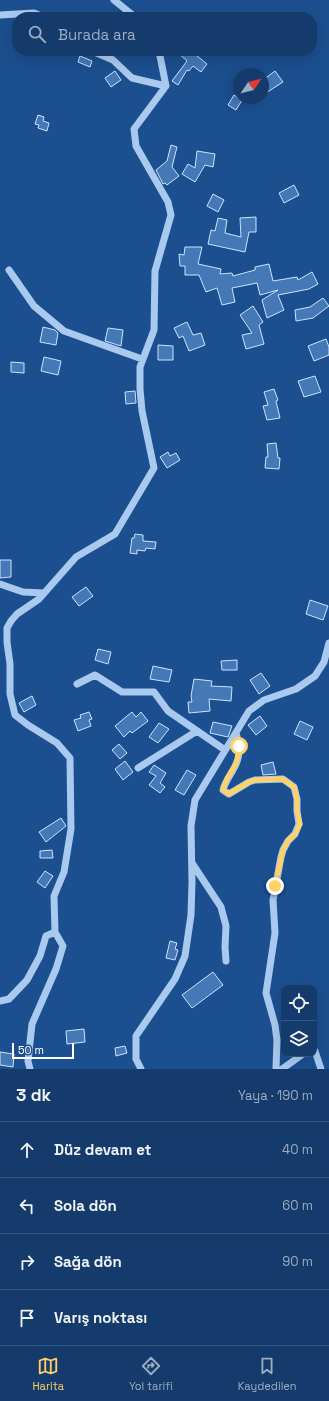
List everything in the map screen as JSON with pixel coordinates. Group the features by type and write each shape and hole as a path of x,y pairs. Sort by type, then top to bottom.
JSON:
{"street":[{"path":"114,0 128,12"},
{"path":"0,15 12,14"},
{"path":"104,56 113,60 132,78 166,86"},
{"path":"30,1069 28,1061 32,1024 56,969 62,946 55,932 54,896 64,872 71,829 70,758 57,743 28,726 15,715 10,694 10,664 7,628 11,620 17,614 39,599 76,557 115,534 154,468 142,411 140,367 154,330 155,272 171,215 168,202 136,146 134,129 166,86 160,56"},
{"path":"9,270 34,306 64,331 142,359"},
{"path":"0,584 23,592 44,593"},
{"path":"141,1069 136,1059 136,1036 175,979 185,956 191,915 192,863 190,826 195,800 249,711 264,700 296,690 315,676 324,662 329,643"},
{"path":"77,684 95,675 122,692 154,692 168,711 226,750"},
{"path":"138,768 197,731"},
{"path":"236,733 240,757 225,782 223,790 229,794 255,780 283,779 294,787 297,799 297,811 300,824 295,834 288,841 283,850 275,886 273,900 275,933 266,993 276,1025 277,1069"},
{"path":"192,863 221,907 226,926 226,961"},
{"path":"0,1005 9,999 27,980 40,956 46,936 55,932"},
{"path":"0,1001 9,999"},
{"path":"317,1055 321,1069"},
{"path":"282,1069 299,1057"}],"building":[{"path":"80,56 92,61 90,67 78,62"},
{"path":"182,56 197,56 207,64 201,72 193,66 189,71 187,70 178,85 172,81 187,61"},
{"path":"115,71 121,80 111,87 105,78"},
{"path":"275,71 283,82 269,91 269,76"},
{"path":"233,97 233,104 240,104 236,110 228,105"},
{"path":"38,115 44,117 43,121 49,123 47,131 38,128 39,125 35,124"},
{"path":"171,145 177,147 172,167 179,176 167,185 165,183 163,184 156,170 167,161"},
{"path":"197,151 215,154 213,167 205,165 195,182 182,174 188,164 195,168"},
{"path":"294,185 299,195 284,203 279,193"},
{"path":"213,194 224,200 218,212 207,206"},
{"path":"256,217 256,232 249,232 245,252 208,244 211,230 215,231 218,218 227,220 225,233 241,237 240,218"},
{"path":"185,247 202,247 198,264 221,269 220,274 232,273 233,276 255,270 255,267 269,264 273,281 297,277 298,280 312,272 318,284 309,289 278,295 284,310 267,318 262,300 278,290 260,295 257,283 232,288 235,302 222,305 217,288 206,292 199,275 185,275 185,266 180,266 179,254 184,255"},
{"path":"323,298 329,306 313,318 296,321 295,310 310,307"},
{"path":"253,306 263,322 259,325 264,344 246,349 242,335 252,333 240,315"},
{"path":"187,322 193,335 201,333 205,345 189,351 183,336 179,338 174,328"},
{"path":"43,327 55,330 58,333 56,345 40,342"},
{"path":"108,328 123,330 121,346 105,341"},
{"path":"326,339 329,347 329,355 314,361 308,346"},
{"path":"158,345 173,346 173,360 158,360"},
{"path":"44,357 61,361 58,375 41,371"},
{"path":"11,362 24,363 24,373 11,372"},
{"path":"315,376 321,392 304,397 298,381"},
{"path":"274,389 278,400 276,401 280,418 267,420 263,406 268,405 264,392"},
{"path":"135,391 136,403 126,404 125,392"},
{"path":"276,443 278,458 280,458 279,469 265,468 266,457 268,457 267,444"},
{"path":"168,452 170,456 176,453 180,460 167,468 160,457"},
{"path":"135,534 143,535 143,541 156,542 155,549 146,548 145,551 137,550 137,554 130,553 132,538 134,538"},
{"path":"0,560 11,560 11,577 0,578"},
{"path":"86,587 93,596 79,606 72,597"},
{"path":"310,600 328,606 323,620 306,614"},
{"path":"98,649 111,652 108,664 95,660"},
{"path":"237,660 237,670 222,670 221,661"},
{"path":"153,666 172,670 169,682 150,679"},
{"path":"261,673 270,686 259,694 250,680"},
{"path":"194,679 212,681 211,686 232,687 231,701 209,699 210,711 189,713 188,702 192,702 191,696"},
{"path":"32,696 36,705 24,712 19,703"},
{"path":"89,712 92,719 89,720 91,726 78,731 74,720 81,718 80,715"},
{"path":"132,712 136,717 141,712 148,721 132,733 130,731 124,737 115,726"},
{"path":"260,716 267,726 256,735 248,725"},
{"path":"300,721 313,727 307,740 294,734"},
{"path":"213,722 232,726 228,737 210,733"},
{"path":"159,723 169,729 158,743 149,737"},
{"path":"119,744 127,753 120,759 112,750"},
{"path":"125,761 133,772 123,780 115,769"},
{"path":"273,762 276,774 263,775 261,765"},
{"path":"154,765 166,773 160,783 165,787 160,793 149,785 156,776 149,772"},
{"path":"187,770 196,775 184,795 175,790"},
{"path":"61,818 66,826 46,842 39,832"},
{"path":"52,850 53,858 40,858 40,851"},
{"path":"45,871 53,876 45,888 37,882"},
{"path":"170,941 177,943 175,949 178,950 175,960 166,958"},
{"path":"213,972 223,985 192,1008 182,995"},
{"path":"84,1029 85,1042 67,1044 66,1031"},
{"path":"125,1046 127,1053 116,1056 115,1048"},
{"path":"0,1052 14,1054 13,1067 0,1065"}],"route":[{"path":"239,746 240,757 225,782 223,790 229,794 255,780 283,779 294,787 300,824 295,834 288,841 283,850 275,886"}]}
